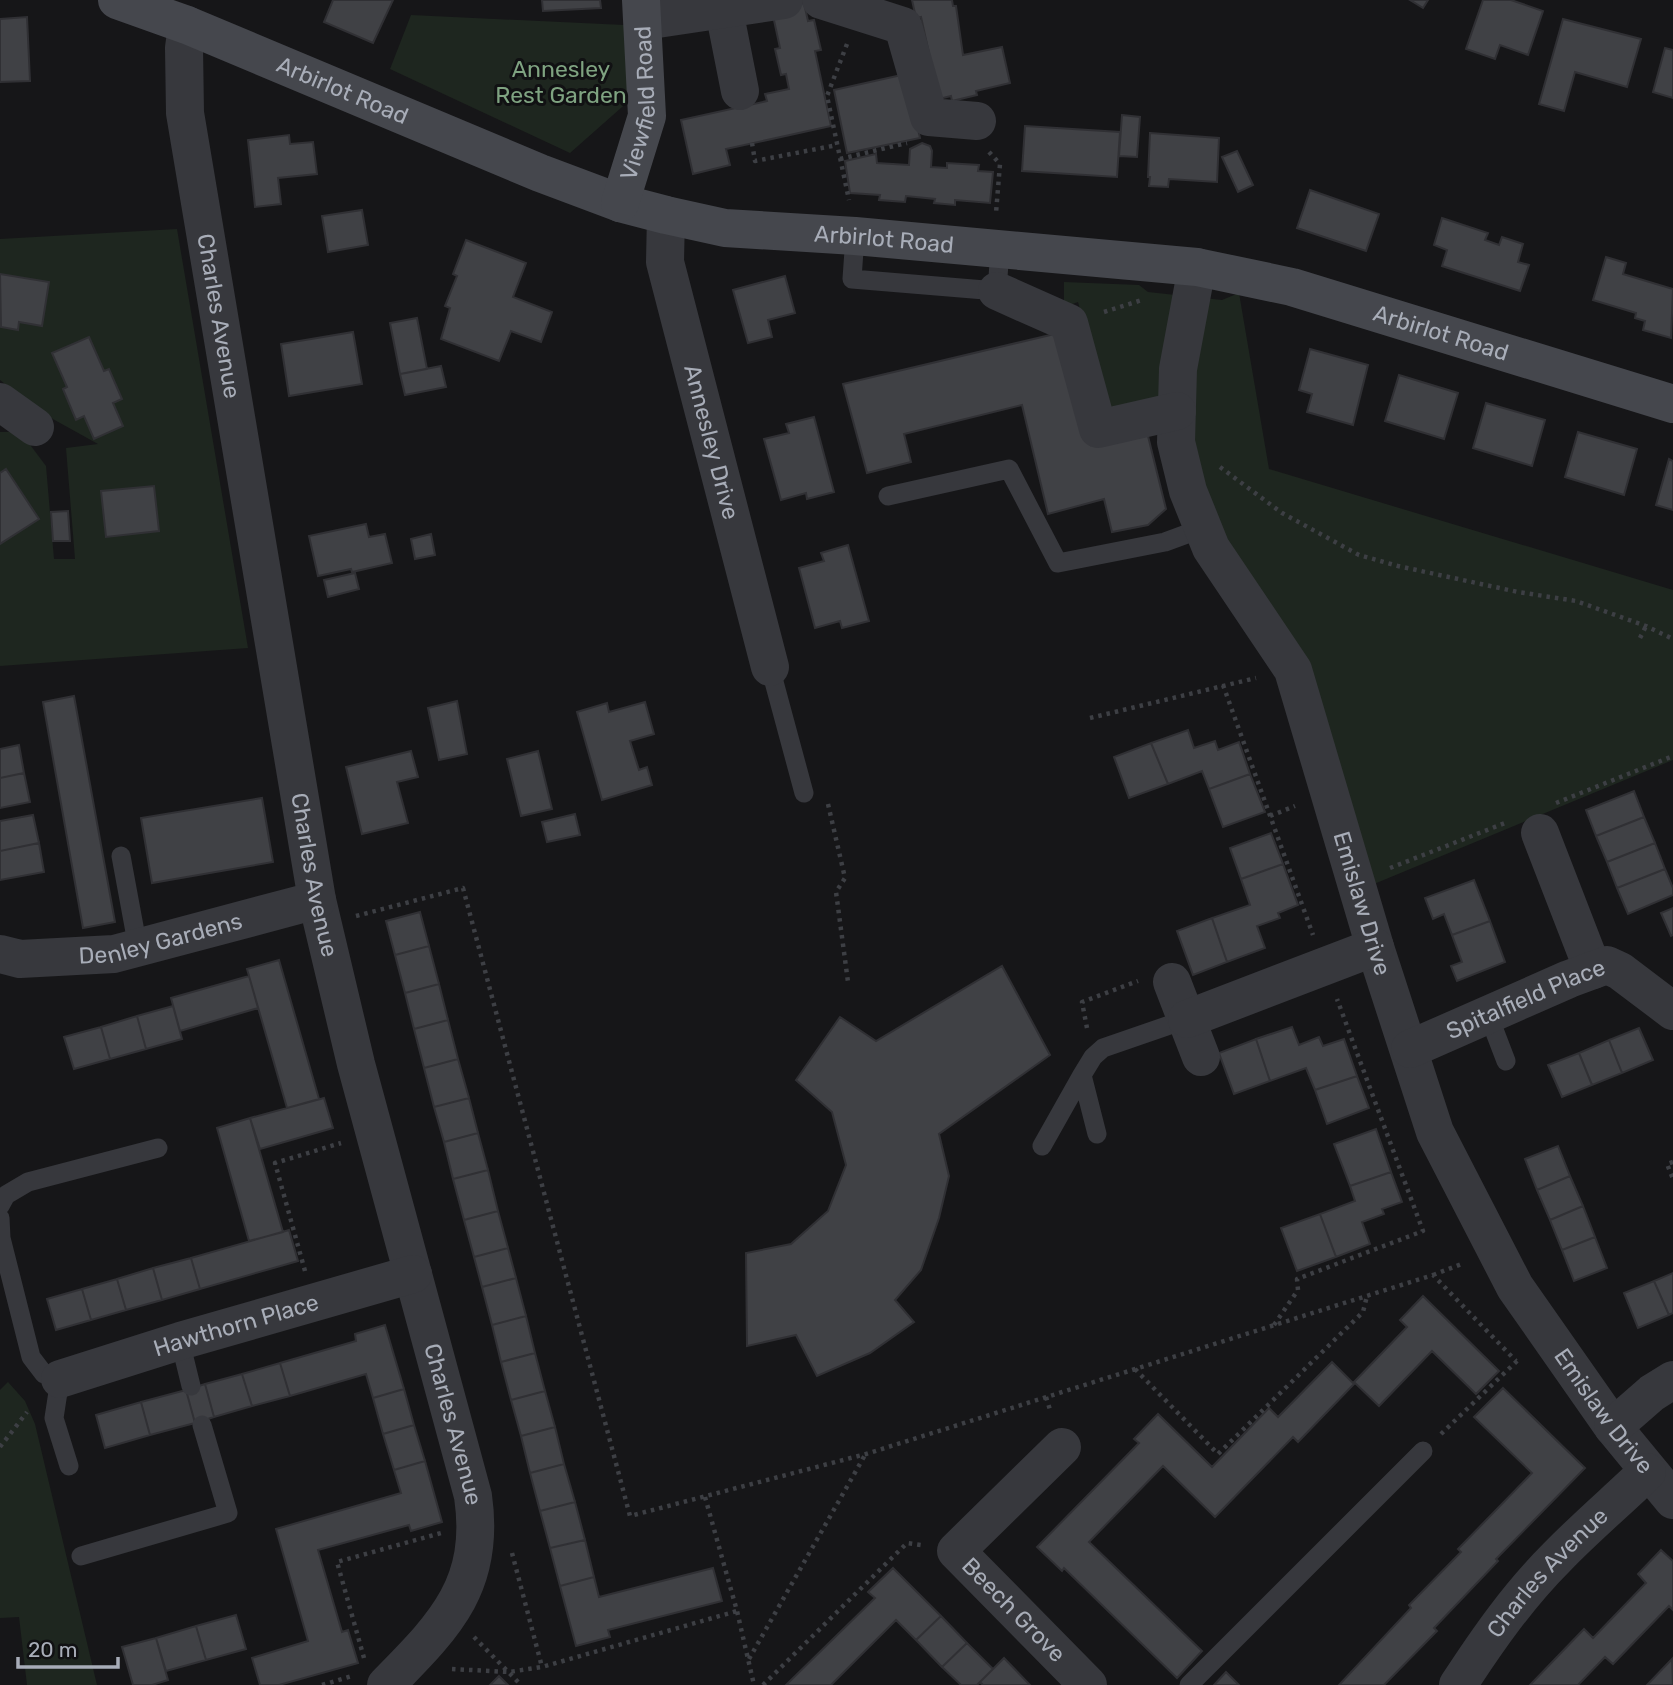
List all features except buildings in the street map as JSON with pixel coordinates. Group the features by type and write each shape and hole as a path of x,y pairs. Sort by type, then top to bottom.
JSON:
{"main road":[{"name":"Arbirlot Road","path":"117,0 187,25 540,173 620,203 666,215 725,228 996,249 1195,279 1292,287 1673,404"},
{"name":"Viewfield Road","path":"620,203 647,116 643,10"}],"street":[{"path":"643,10 724,10 784,0"},
{"path":"821,0 904,26 929,117 973,121"},
{"path":"724,10 740,91"},
{"name":"Charles Avenue","path":"187,25 184,48 186,113 320,913 375,1132 473,1496 477,1523 470,1575 451,1614 414,1654 375,1672"},
{"name":"Annesley Drive","path":"666,215 665,261 770,667"},
{"name":"Emislaw Drive","path":"1195,279 1178,369 1176,427 1188,491 1211,548 1293,670 1435,1132 1515,1287 1613,1427 1647,1472 1673,1500"},
{"path":"996,290 1069,323 1098,429 1176,427"},
{"path":"0,402 35,427"},
{"path":"1539,833 1593,970"},
{"name":"Denley Gardens","path":"0,954 33,958 114,954 320,913"},
{"path":"1187,1019 1376,947"},
{"name":"Spitalfield Place","path":"1409,1049 1607,965 1613,966 1673,1011"},
{"path":"1172,982 1201,1057"},
{"name":"Hawthorn Place","path":"60,1379 180,1341 413,1274"},
{"path":"1613,1427 1673,1380"},
{"name":"Beech Grove","path":"1062,1447 956,1551 1088,1685"},
{"name":"Charles Avenue","path":"1458,1685 1491,1634 1556,1557 1647,1472"}],"lane":[{"path":"855,236 852,279 996,290 996,249"},
{"path":"888,496 1009,469 1058,563 1165,542 1203,528"},
{"path":"770,667 804,793"},
{"path":"121,856 138,948"},
{"path":"1488,1014 1506,1061"},
{"path":"1042,1146 1093,1057 1103,1048 1187,1019"},
{"path":"1082,1075 1097,1134"},
{"path":"0,1206 6,1195 28,1182 158,1149"},
{"path":"0,1218 1,1238 31,1357 44,1374 60,1379 54,1418 69,1466"},
{"path":"180,1341 191,1386"},
{"path":"81,1556 228,1513 202,1425"},
{"path":"1189,1685 1423,1451"}],"path":[{"path":"855,236 827,96 860,12"},
{"path":"840,159 928,138 929,117"},
{"path":"973,121 978,140 1000,164 996,249"},
{"path":"752,144 755,161 837,145"},
{"path":"1069,323 1169,292 1195,279"},
{"path":"1176,427 1282,513 1359,555 1455,579 1576,601 1646,626 1673,639"},
{"path":"1640,638 1646,626"},
{"path":"1090,718 1293,670"},
{"path":"1223,685 1423,1231 1297,1279 1298,1290 1274,1325"},
{"path":"827,800 845,877 836,892 848,982"},
{"path":"320,913 463,888 630,1516 866,1454 1433,1275 1516,1361"},
{"path":"1093,1057 1082,1003 1146,977 1172,982"},
{"path":"313,1302 275,1163 375,1132"},
{"path":"1673,1162 1667,1164 1673,1179"},
{"path":"1135,1369 1218,1454 1363,1312 1368,1296"},
{"path":"1423,1451 1516,1361 1549,1336"},
{"path":"749,1659 866,1454"},
{"path":"705,1497 737,1611 754,1685"},
{"path":"375,1672 337,1562 477,1523 509,1542 542,1667"},
{"path":"763,1685 907,1543 956,1551"},
{"path":"414,1654 444,1668 509,1672 542,1667 737,1611"},
{"path":"451,1614 521,1685"}],"green space":[{"name":"Annesley Rest Garden","path":"411,15 624,25 630,100 570,153 390,69"},
{"path":"177,229 248,648 0,666 0,432 11,432 25,438 46,466 54,559 75,559 66,448 98,444 42,413 0,380 0,239"},
{"path":"1064,282 1139,285 1148,292 1222,300 1239,293 1269,469 1673,590 1673,760 1374,884 1217,544 1177,397 1108,414 1078,302 1064,307"},
{"path":"8,1382 25,1401 35,1424 97,1685 27,1685 19,1617 0,1618 0,1390"}]}
